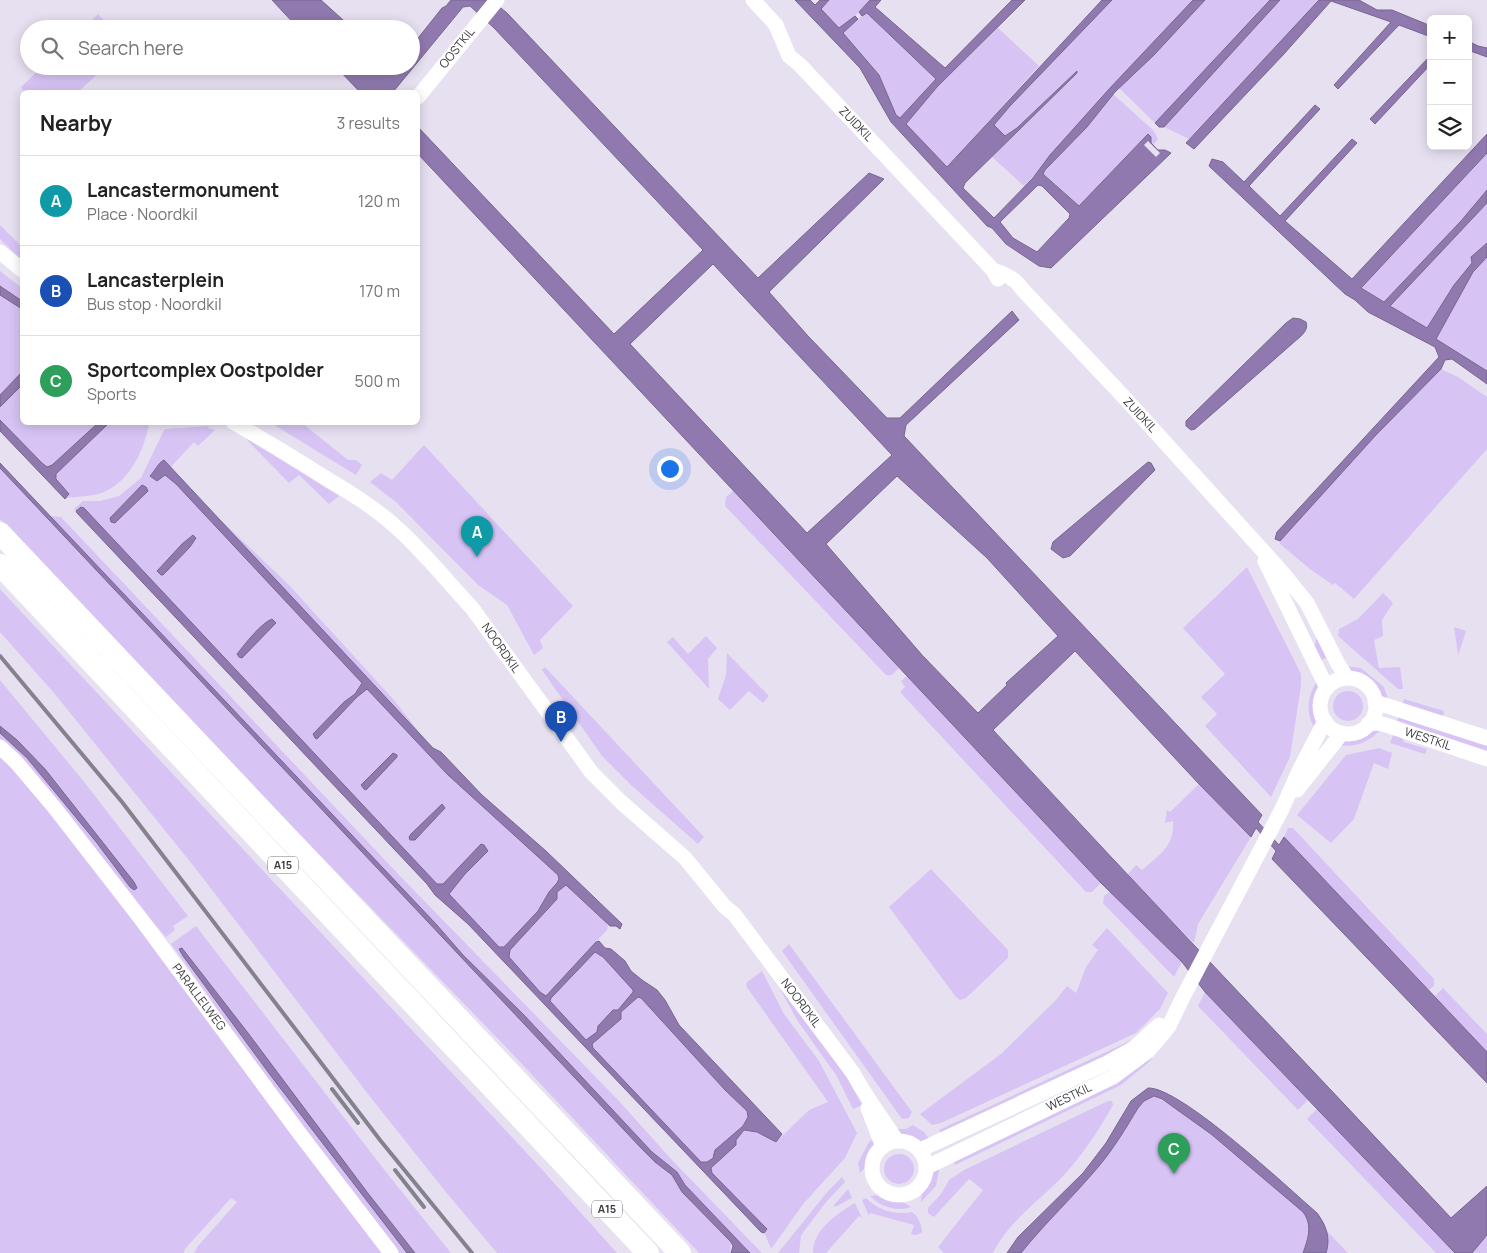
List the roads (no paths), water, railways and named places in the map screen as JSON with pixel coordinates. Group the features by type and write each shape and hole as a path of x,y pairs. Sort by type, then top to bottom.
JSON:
{"highway":[{"name":"A15","path":"0,533 680,1253"},
{"name":"A15","path":"0,565 648,1253"},
{"name":"A15","path":"566,1166 631,1253"}],"street":[{"name":"OOSTKIL","path":"420,95 497,0"},
{"name":"ZUIDKIL","path":"753,0 776,25 788,56 800,65 993,270 999,279 1013,287 1022,289 1137,411 1282,572 1307,603 1347,678"},
{"name":"ZUIDKIL","path":"763,0 787,26 800,65"},
{"path":"0,252 20,268"},
{"path":"0,262 20,277"},
{"name":"NOORDKIL","path":"238,425 358,497 396,527 472,608 592,773 621,802 685,858 725,907 734,914 853,1073 864,1094 876,1108 890,1144"},
{"name":"NOORDKIL","path":"255,425 361,490 423,543 489,616 594,766 631,802 700,862 731,905 734,914"},
{"name":"ZUIDKIL","path":"1256,544 1327,688"},
{"path":"1347,678 1357,680 1366,685 1372,693 1375,702 1374,714 1368,724 1356,732 1342,733 1325,721 1320,705 1322,696 1327,688 1336,680 1347,678"},
{"name":"WESTKIL","path":"1375,702 1487,738"},
{"name":"WESTKIL","path":"926,1166 1113,1077 1148,1051 1169,1026 1186,989 1282,809 1325,721"},
{"name":"WESTKIL","path":"1368,724 1378,723 1386,725 1487,758"},
{"name":"WESTKIL","path":"1282,809 1342,733"},
{"name":"PARALLELWEG","path":"0,748 16,762 49,801 135,911 294,1126 392,1253"},
{"name":"WESTKIL","path":"920,1150 1134,1048 1151,1033 1186,989"},
{"path":"910,1143 920,1150 925,1158 926,1166 924,1179 916,1189 903,1195 888,1192 878,1184 872,1170 874,1159 890,1144 910,1143"}],"railway":[{"path":"0,656 122,802 380,1140 472,1253"},
{"path":"332,1089 358,1123"},
{"path":"395,1170 424,1207"}],"place":[{"name":"Lancastermonument","path":"477,557"},
{"name":"Lancasterplein","path":"561,742"},
{"name":"Sportcomplex Oostpolder","path":"1174,1174"}]}
